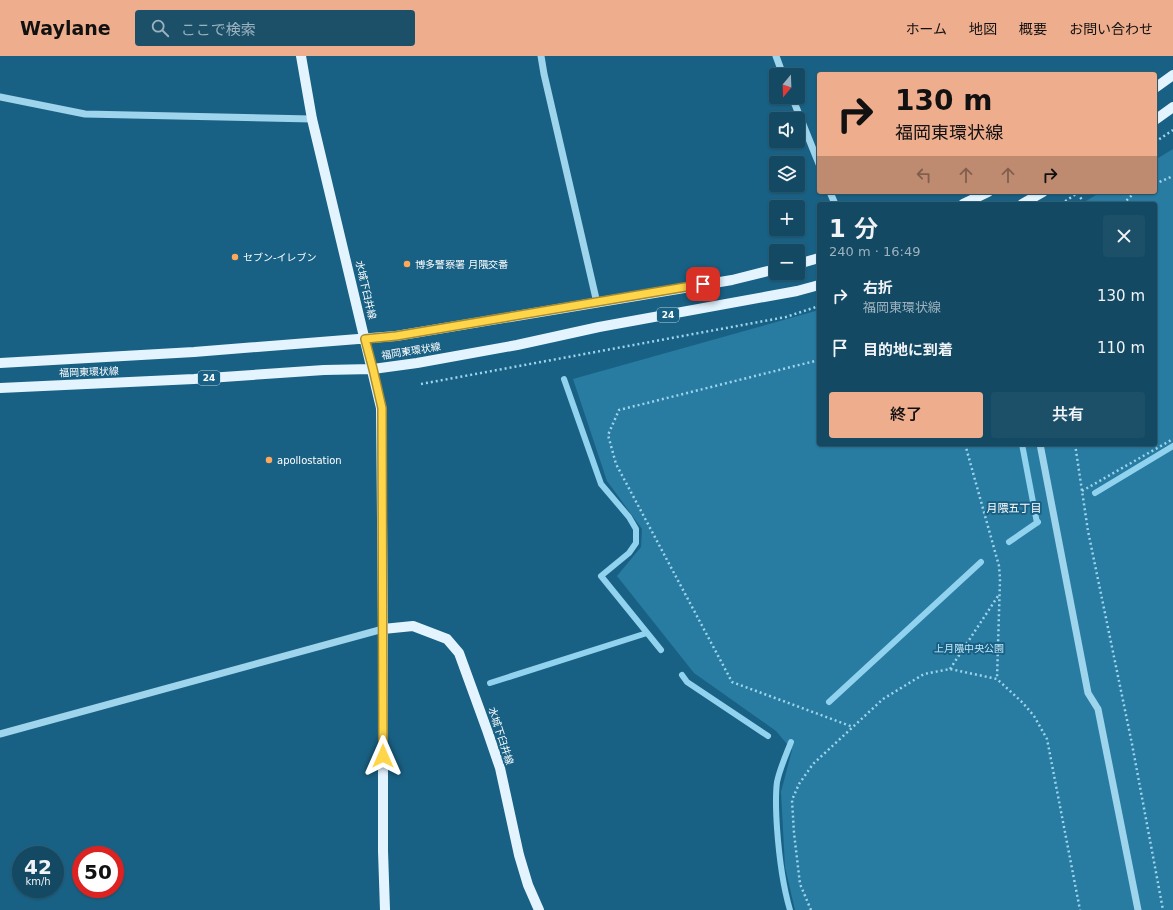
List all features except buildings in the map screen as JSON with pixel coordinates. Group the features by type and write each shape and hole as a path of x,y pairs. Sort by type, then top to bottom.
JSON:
{"main road":[{"name":"水城下臼井線","path":"301,56 312,119 382,408 384,629 383,851 385,910"},
{"path":"1157,86 1173,74"},
{"path":"1157,119 1173,107"},
{"path":"967,202 984,194"},
{"path":"1026,202 1040,194"},
{"path":"805,262 817,259"},
{"name":"福岡東環状線","path":"0,362 194,352 396,336 732,280 769,272"},
{"name":"福岡東環状線","path":"0,388 194,379 324,370 373,369 517,345 599,327 797,291 817,286"},
{"name":"水城下臼井線","path":"384,629 413,626 447,639 459,653 500,768 519,855 528,885 538,910"}],"street":[{"path":"542,56 544,74 597,303"},
{"path":"776,56 780,68"},
{"path":"0,96 84,114 312,119"},
{"path":"795,104 817,159"},
{"path":"1040,446 1088,693 1098,709 1138,910"},
{"path":"0,734 384,629"}],"path":[{"path":"1157,141 1173,130"},
{"path":"1157,183 1173,176"},
{"path":"1064,202 1076,194"},
{"path":"1125,202 1132,194"},
{"path":"421,384 786,317 817,307"},
{"path":"817,360 619,410 608,435 616,464 732,682 853,727"},
{"path":"1082,491 1173,439"},
{"path":"966,446 999,566 997,679"},
{"path":"1074,446 1088,531 1132,744 1163,910"},
{"path":"950,669 999,595"},
{"path":"811,910 800,884 794,833 792,800 799,784 813,764 883,699 924,674 950,669 997,679 1023,702 1034,716 1047,739 1080,910"}],"green space":[{"name":"上月隈中央公園","path":"1173,149 1173,910 795,910 785,867 781,792 792,750 776,731 694,673 617,576 641,547 642,529 607,481 573,379 817,311 817,446 1157,446 1157,202 1084,202 1098,194 1157,194 1157,159"}],"waterway":[{"path":"564,379 601,484 629,517 636,529 636,543 629,553 601,576 661,650"},
{"path":"1022,446 1037,523"},
{"path":"1095,493 1173,446"},
{"path":"1009,542 1038,522"},
{"path":"829,702 981,562"},
{"path":"490,683 647,633"},
{"path":"682,675 687,682 768,736"},
{"path":"790,910 780,859 777,828 776,788 778,777 791,742"}],"place":[{"name":"セブン-イレブン","path":"235,257"},
{"name":"博多警察署 月隈交番","path":"407,264"},
{"name":"apollostation","path":"269,460"}],"district":[{"name":"月隈五丁目","path":"1014,508"}],"route":[{"path":"383,756 384,629 382,408 365,339 396,336 703,284"}]}
